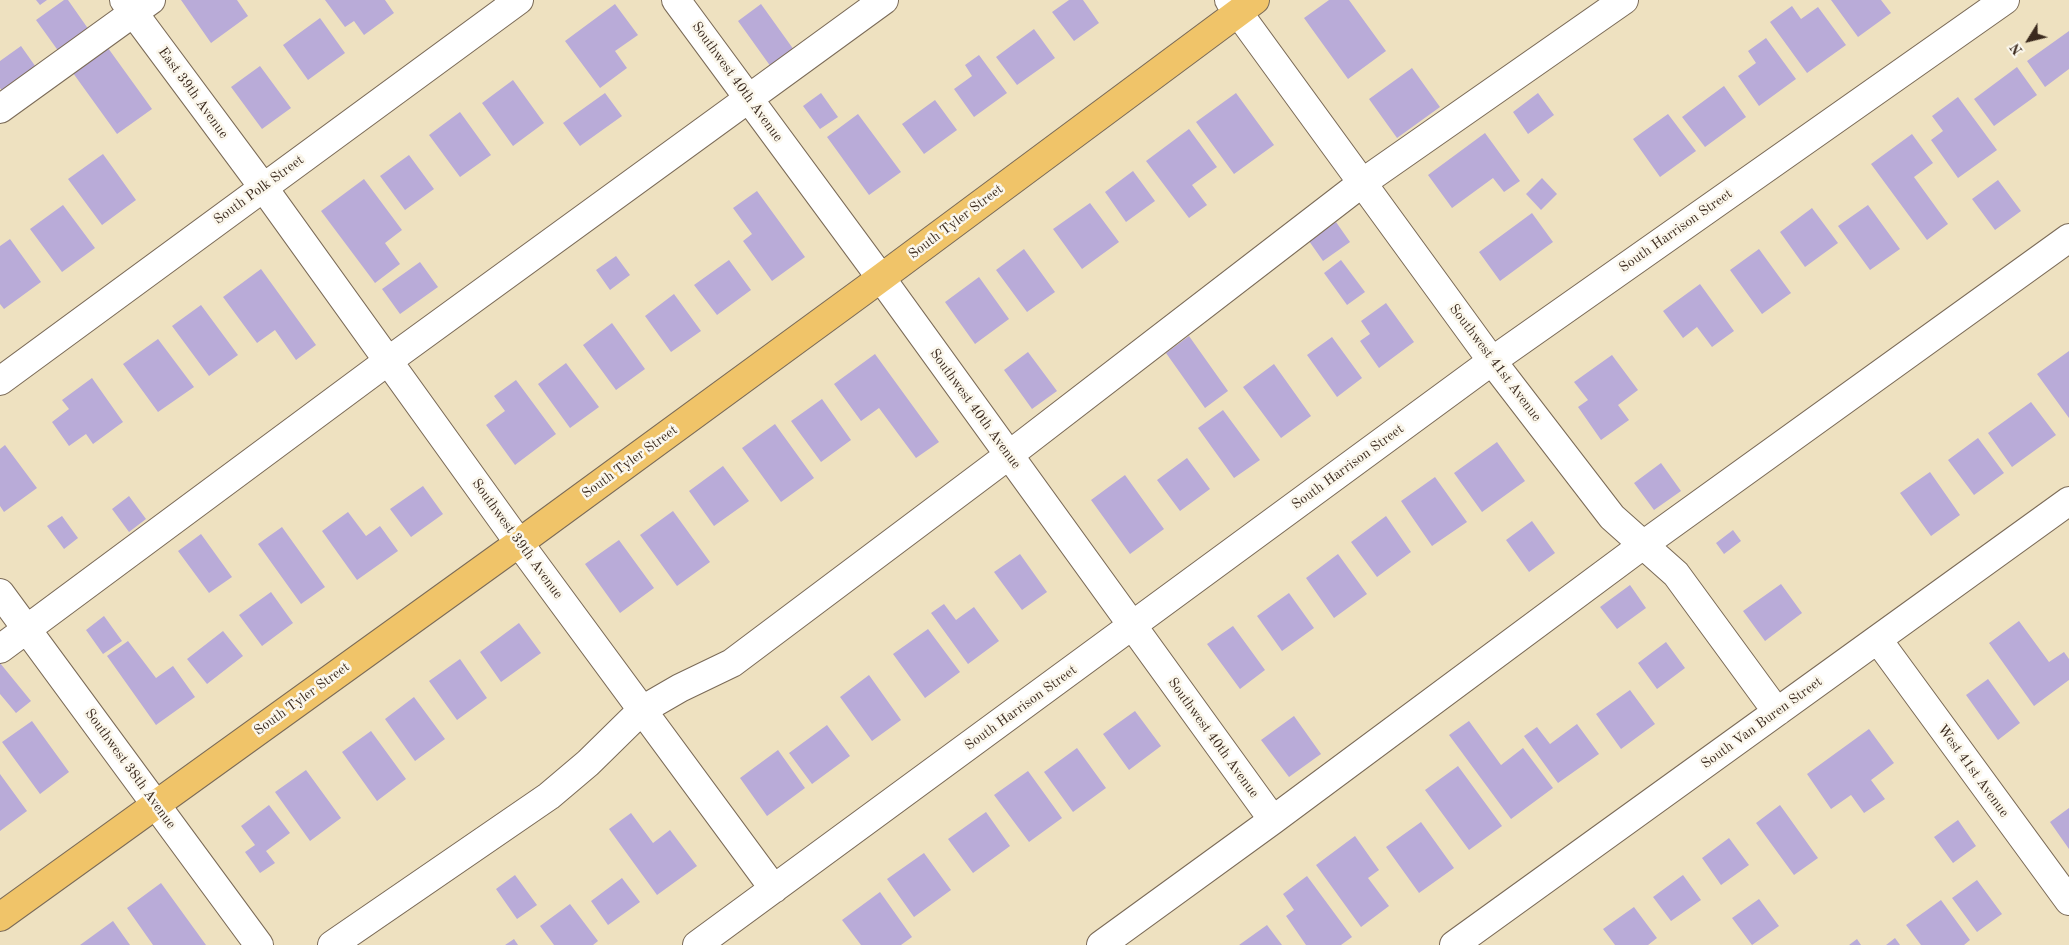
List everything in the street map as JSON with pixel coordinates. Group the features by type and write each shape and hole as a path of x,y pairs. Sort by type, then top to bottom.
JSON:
{"main road":[{"name":"South Tyler Street","path":"0,917 519,543 881,278 1240,4"}],"street":[{"name":"South Polk Street","path":"0,381 519,0"},
{"name":"Southwest 40th Avenue","path":"676,0 881,278 1273,820"},
{"path":"0,649 388,361 884,0"},
{"path":"332,945 548,796 588,762 642,710 680,688 732,663 1009,455 1362,183 1624,0"},
{"name":"South Harrison Street","path":"697,945 1492,361 2005,0"},
{"name":"East 39th Avenue","path":"136,4 262,187"},
{"path":"0,109 136,4"},
{"name":"Southwest 41st Avenue","path":"1240,4 1362,183 1492,361 1612,517 1676,574 1777,712"},
{"name":"Southwest 39th Avenue","path":"262,187 519,543 774,889"},
{"path":"1101,945 1273,820 1643,545 2069,238"},
{"name":"South Van Buren Street","path":"1454,945 2069,501"},
{"name":"Southwest 38th Avenue","path":"0,592 259,945"},
{"name":"West 41st Avenue","path":"1878,640 2069,901"}],"building":[{"path":"36,0 47,0 40,5"},
{"path":"64,0 68,0 89,30 59,52 36,20"},
{"path":"181,0 237,0 248,16 211,43"},
{"path":"325,0 385,0 394,13 364,35 354,21 345,27"},
{"path":"1069,0 1083,0 1099,23 1074,41 1052,12"},
{"path":"1329,0 1349,0 1386,51 1348,79 1304,18"},
{"path":"1831,0 1881,0 1891,13 1858,37"},
{"path":"615,4 638,35 615,51 627,68 600,88 565,41"},
{"path":"761,4 794,50 771,67 738,21"},
{"path":"1792,6 1801,19 1818,7 1846,45 1807,73 1770,22"},
{"path":"320,18 345,53 308,80 283,45"},
{"path":"1034,29 1055,58 1017,85 996,57"},
{"path":"2069,31 2069,69 2045,87 2027,61"},
{"path":"1766,38 1796,79 1759,106 1738,76 1756,63 1748,51"},
{"path":"21,46 38,70 4,94 0,88 0,61"},
{"path":"108,48 152,109 117,134 73,73"},
{"path":"979,55 1007,93 974,117 954,89 972,76 965,65"},
{"path":"260,66 291,108 262,129 231,87"},
{"path":"2017,67 2037,95 1994,126 1974,99"},
{"path":"1412,68 1440,107 1397,138 1369,99"},
{"path":"513,80 544,123 513,146 482,103"},
{"path":"1724,86 1746,117 1705,147 1682,117"},
{"path":"605,93 622,116 580,146 563,123"},
{"path":"821,93 838,117 820,129 803,106"},
{"path":"1236,93 1274,145 1234,174 1196,122"},
{"path":"1538,93 1554,115 1528,134 1513,112"},
{"path":"1958,97 1997,150 1958,178 1931,140 1943,131 1932,116"},
{"path":"935,100 957,130 924,154 902,124"},
{"path":"460,112 491,155 460,177 429,135"},
{"path":"858,114 901,172 869,195 827,137"},
{"path":"1668,114 1696,151 1660,177 1633,139"},
{"path":"1189,129 1217,167 1192,185 1207,205 1189,218 1146,161"},
{"path":"1485,133 1520,181 1504,192 1493,178 1452,208 1428,175"},
{"path":"1912,134 1933,163 1914,177 1948,224 1927,240 1871,164"},
{"path":"103,154 136,200 102,225 68,179"},
{"path":"409,155 434,189 405,210 380,176"},
{"path":"1133,171 1155,201 1126,222 1105,192"},
{"path":"1542,178 1557,194 1541,210 1526,194"},
{"path":"364,179 402,230 385,243 400,264 375,283 321,211"},
{"path":"1998,180 2021,211 1995,230 1972,199"},
{"path":"757,191 805,257 772,281 743,241 752,234 733,208"},
{"path":"1090,203 1119,242 1082,269 1053,229"},
{"path":"63,205 95,248 62,272 30,229"},
{"path":"1868,205 1900,249 1870,270 1838,226"},
{"path":"1812,208 1838,243 1805,267 1780,232"},
{"path":"1532,213 1553,242 1500,281 1479,252"},
{"path":"1336,222 1350,242 1323,261 1309,241"},
{"path":"10,239 41,282 4,309 0,304 0,246"},
{"path":"1024,249 1055,292 1027,312 996,270"},
{"path":"1759,249 1791,293 1762,314 1730,270"},
{"path":"616,256 630,275 610,290 596,270"},
{"path":"729,260 751,290 717,315 694,285"},
{"path":"1341,260 1365,292 1347,305 1324,273"},
{"path":"420,262 438,287 400,314 382,289"},
{"path":"261,269 316,345 296,360 275,330 257,343 223,297"},
{"path":"979,277 1009,319 975,344 945,302"},
{"path":"1700,284 1734,331 1712,347 1697,327 1683,338 1663,311"},
{"path":"674,294 701,331 671,352 645,316"},
{"path":"1386,303 1414,342 1379,368 1360,341 1370,334 1361,321"},
{"path":"201,305 238,355 209,376 172,326"},
{"path":"612,323 645,369 616,390 583,345"},
{"path":"1189,336 1228,391 1205,408 1166,353"},
{"path":"1332,337 1362,378 1337,397 1307,355"},
{"path":"158,339 194,387 158,412 123,364"},
{"path":"2069,351 2069,418 2037,374"},
{"path":"1028,352 1057,391 1032,409 1004,370"},
{"path":"875,354 939,442 916,458 879,408 861,421 834,384"},
{"path":"1612,355 1638,390 1618,405 1629,420 1601,440 1578,407 1588,400 1574,382"},
{"path":"566,363 599,407 570,428 538,384"},
{"path":"1274,364 1311,416 1281,438 1243,387"},
{"path":"92,378 123,422 93,444 86,434 69,446 52,422 69,409 62,400"},
{"path":"516,380 556,434 515,465 486,425 505,411 494,396"},
{"path":"822,399 851,440 821,462 791,421"},
{"path":"2031,402 2056,435 2012,467 1988,433"},
{"path":"1223,410 1260,460 1234,478 1198,428"},
{"path":"775,424 814,478 781,502 742,448"},
{"path":"1978,438 2004,473 1974,495 1948,460"},
{"path":"1497,442 1525,481 1482,512 1454,473"},
{"path":"5,445 37,488 4,512 0,506 0,449"},
{"path":"1187,458 1210,489 1180,511 1157,480"},
{"path":"1661,463 1681,491 1654,510 1634,483"},
{"path":"723,466 749,501 714,526 689,491"},
{"path":"1930,472 1960,515 1931,536 1900,493"},
{"path":"1125,475 1164,529 1130,554 1091,500"},
{"path":"1435,477 1467,522 1432,546 1401,501"},
{"path":"423,486 443,514 411,537 390,509"},
{"path":"129,496 146,519 129,532 112,509"},
{"path":"673,511 710,562 677,586 640,535"},
{"path":"348,512 366,536 380,526 398,551 357,580 322,531"},
{"path":"62,516 78,538 64,549 47,526"},
{"path":"1386,516 1411,552 1377,577 1351,542"},
{"path":"1532,521 1555,553 1529,572 1506,540"},
{"path":"282,527 325,587 301,604 258,544"},
{"path":"1733,530 1741,541 1724,554 1716,543"},
{"path":"201,534 232,577 209,593 178,551"},
{"path":"619,540 654,588 620,613 585,564"},
{"path":"1020,554 1047,592 1022,610 994,572"},
{"path":"1338,554 1367,594 1334,618 1306,578"},
{"path":"1781,584 1802,613 1765,641 1743,611"},
{"path":"1630,585 1646,608 1617,629 1600,607"},
{"path":"271,592 293,623 262,646 239,615"},
{"path":"1289,593 1314,628 1282,651 1257,616"},
{"path":"944,604 956,620 974,607 999,641 968,664 931,613"},
{"path":"104,616 122,641 103,654 86,630"},
{"path":"2019,621 2049,662 2064,652 2069,659 2069,680 2034,706 1989,643"},
{"path":"519,623 541,653 501,682 480,652"},
{"path":"1233,626 1265,670 1240,689 1207,644"},
{"path":"928,629 960,672 925,698 893,654"},
{"path":"223,631 243,656 207,684 187,659"},
{"path":"128,641 156,678 173,666 195,697 156,725 107,656"},
{"path":"1666,642 1685,668 1657,689 1638,663"},
{"path":"460,659 487,698 457,720 429,681"},
{"path":"0,663 31,701 16,713 0,694"},
{"path":"869,675 901,720 872,741 840,697"},
{"path":"1988,679 2020,723 1998,740 1966,695"},
{"path":"1630,690 1655,724 1621,749 1596,714"},
{"path":"414,697 445,739 415,761 385,719"},
{"path":"1135,711 1161,746 1129,770 1103,734"},
{"path":"1294,716 1321,754 1289,777 1261,740"},
{"path":"32,721 69,772 40,794 2,742"},
{"path":"1469,721 1501,765 1523,748 1553,788 1511,819 1449,735"},
{"path":"1577,724 1599,754 1558,783 1524,736 1537,727 1550,744"},
{"path":"827,725 850,756 812,784 789,753"},
{"path":"1869,729 1894,763 1871,780 1885,799 1864,813 1851,795 1831,809 1807,774"},
{"path":"371,731 406,779 377,801 342,752"},
{"path":"1077,748 1106,788 1073,812 1044,772"},
{"path":"778,750 805,788 767,816 740,778"},
{"path":"1458,766 1502,826 1469,850 1425,790"},
{"path":"306,770 341,818 310,841 275,792"},
{"path":"1028,771 1062,818 1029,842 994,795"},
{"path":"0,774 27,811 0,831"},
{"path":"269,805 290,833 266,851 275,863 260,873 245,852 255,845 241,826"},
{"path":"1780,805 1818,858 1794,875 1756,823"},
{"path":"2069,808 2069,849 2050,822"},
{"path":"986,812 1010,846 973,873 948,839"},
{"path":"631,813 653,843 670,830 697,866 657,895 609,829"},
{"path":"1958,820 1976,846 1953,863 1934,837"},
{"path":"1421,822 1454,868 1419,893 1386,847"},
{"path":"1355,836 1379,870 1368,878 1389,906 1361,927 1316,865"},
{"path":"1729,838 1749,865 1721,885 1702,858"},
{"path":"924,853 951,890 914,917 887,879"},
{"path":"515,875 537,905 517,919 496,889"},
{"path":"1683,875 1701,900 1671,921 1653,897"},
{"path":"1307,876 1352,937 1341,945 1306,945 1286,916 1294,910 1283,894"},
{"path":"622,878 640,902 608,925 591,901"},
{"path":"1977,880 2002,914 1977,932 1952,898"},
{"path":"161,883 206,945 153,945 127,908"},
{"path":"880,892 912,937 901,945 861,945 842,920"},
{"path":"1759,899 1779,926 1752,945 1732,918"},
{"path":"1941,900 1970,940 1964,945 1921,945 1906,925"},
{"path":"570,904 598,941 593,945 554,945 540,926"},
{"path":"1634,907 1657,938 1648,945 1615,945 1603,929"},
{"path":"113,921 130,945 80,945"},
{"path":"1267,925 1282,945 1239,945"},
{"path":"1895,938 1900,945 1886,945"},
{"path":"514,939 518,945 505,945"},
{"path":"1857,939 1861,945 1849,945"}]}
